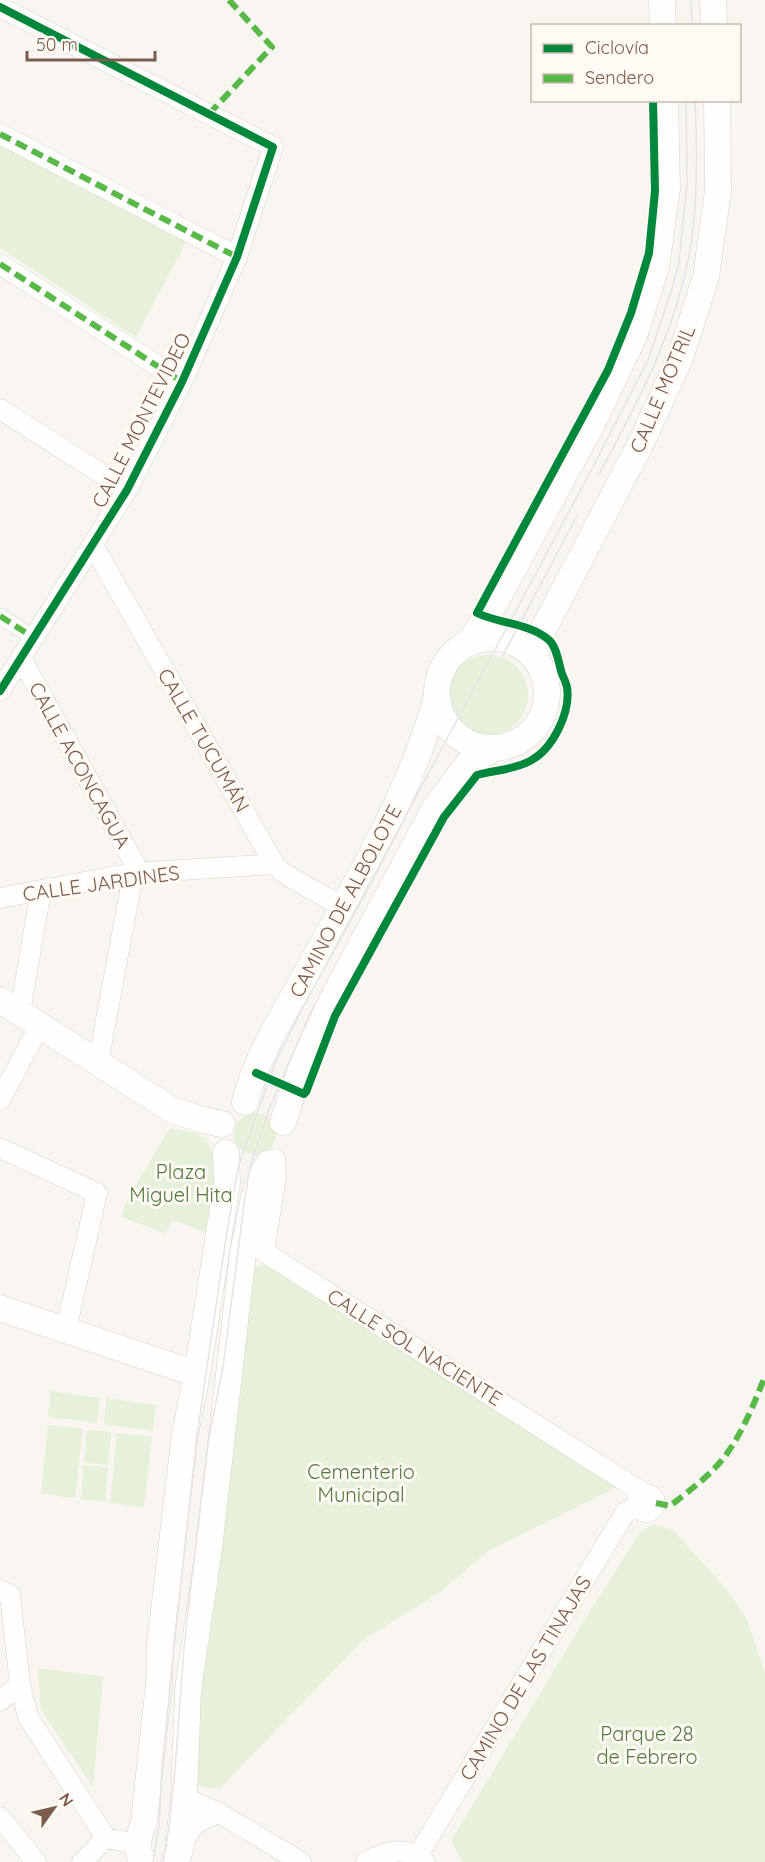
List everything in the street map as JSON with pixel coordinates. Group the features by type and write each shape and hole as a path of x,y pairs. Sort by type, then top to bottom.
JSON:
{"street":[{"path":"662,0 663,24"},
{"path":"713,0 714,24"},
{"name":"CALLE MONTEVIDEO","path":"0,7 273,147 237,257 182,382 127,490 0,690"},
{"path":"470,642 495,603 594,420 634,336 656,267 667,189 665,102"},
{"name":"CALLE MOTRIL","path":"534,657 544,628 640,445 680,358 706,277 718,191 717,102"},
{"path":"0,134 237,257"},
{"path":"0,264 182,382"},
{"path":"0,409 127,490"},
{"name":"CALLE TUCUMÁN","path":"93,544 274,864 283,873 343,907"},
{"path":"0,616 34,638"},
{"path":"501,638 520,646 534,657 543,672 547,692 546,704 541,718 523,739 509,746 478,747 466,742 449,728 441,714 437,696 438,679 442,668 458,649 470,642 501,638"},
{"name":"CALLE ACONCAGUA","path":"21,658 135,864 134,873"},
{"name":"CAMINO DE ALBOLOTE","path":"245,1102 267,1043 403,793 426,736 437,696"},
{"name":"CAMINO DE ALBOLOTE","path":"283,1122 302,1065 334,996 435,808 467,765 494,748"},
{"name":"CALLE JARDINES","path":"0,898 134,873 274,864"},
{"path":"98,1063 134,873"},
{"path":"0,1100 20,1013 41,890"},
{"path":"20,1013 172,1110 222,1124"},
{"path":"178,1849 184,1797 188,1690 208,1548 243,1253 260,1179 282,1149 285,1135 283,1122 270,1107 256,1102 245,1102 236,1106 226,1115 222,1124 220,1134 226,1153 235,1162 250,1167 272,1161"},
{"path":"0,1148 97,1193 66,1330"},
{"path":"141,1852 159,1684 160,1645 178,1488 227,1183 226,1153"},
{"name":"CALLE SOL NACIENTE","path":"272,1161 276,1176 264,1252 641,1500"},
{"path":"0,1308 197,1374"},
{"name":"CAMINO DE LAS TINAJAS","path":"421,1859 625,1513 641,1500"},
{"path":"0,1590 10,1595 20,1684 28,1717 106,1838 141,1852"},
{"path":"0,1701 20,1684"},
{"path":"184,1797 219,1813 301,1862"},
{"path":"178,1849 191,1826 201,1819 219,1813"},
{"path":"0,1817 36,1862"},
{"path":"141,1852 152,1826 159,1825 169,1828 178,1849"},
{"path":"82,1862 106,1838"},
{"path":"366,1862 380,1854 399,1850 421,1859"}],"green space":[{"path":"0,144 187,240 136,337 0,248"},
{"path":"488,655 503,658 516,667 525,680 528,695 525,710 516,723 503,732 488,735 473,732 460,723 451,710 448,695 451,680 460,667 473,658"},
{"path":"255,1113 270,1119 276,1134 270,1149 255,1155 240,1149 234,1134 240,1119"},
{"name":"Plaza Miguel Hita","path":"170,1128 195,1133 206,1139 215,1160 212,1235 173,1220 165,1233 122,1217 127,1200"},
{"name":"Cementerio Municipal","path":"266,1265 617,1487 488,1551 440,1592 363,1640 219,1789 193,1785 196,1730 250,1267"},
{"path":"51,1391 100,1398 97,1423 48,1417"},
{"path":"107,1398 156,1405 153,1431 104,1424"},
{"path":"48,1425 83,1429 75,1498 41,1494"},
{"path":"87,1430 111,1432 108,1465 84,1463"},
{"path":"117,1433 152,1437 144,1507 110,1503"},
{"path":"84,1465 108,1468 105,1502 81,1499"},
{"name":"Parque 28 de Febrero","path":"653,1525 672,1529 728,1591 747,1619 765,1673 765,1862 463,1862 451,1841 588,1614 641,1531"},
{"path":"38,1668 103,1677 93,1787 41,1710"}],"tram line":[{"path":"691,0 692,24"},
{"path":"153,1862 159,1825 162,1768 197,1435 239,1164 276,1061 301,1011 649,358 679,263 687,182 686,102"},
{"path":"599,474 645,386 680,294 688,261 695,212 697,164 695,102"},
{"path":"502,657 578,514"},
{"path":"163,1862 169,1828 184,1648 209,1437 223,1367 250,1167 270,1107 314,1005"}],"marked path":[{"path":"209,114 272,47 229,0"},
{"path":"0,134 237,257"},
{"path":"0,264 182,382"},
{"path":"0,616 34,638"},
{"path":"656,1503 670,1506 701,1481 723,1459 744,1425 765,1376"}],"cycle path":[{"path":"0,7 273,147 237,257 182,382 127,490 0,691"},
{"path":"256,1073 304,1094 306,1092 335,1016 444,817 477,775 530,761 546,748 559,729 568,697 567,687 552,643 533,630 477,613 608,370 631,313 649,253 655,191 653,102"}]}
